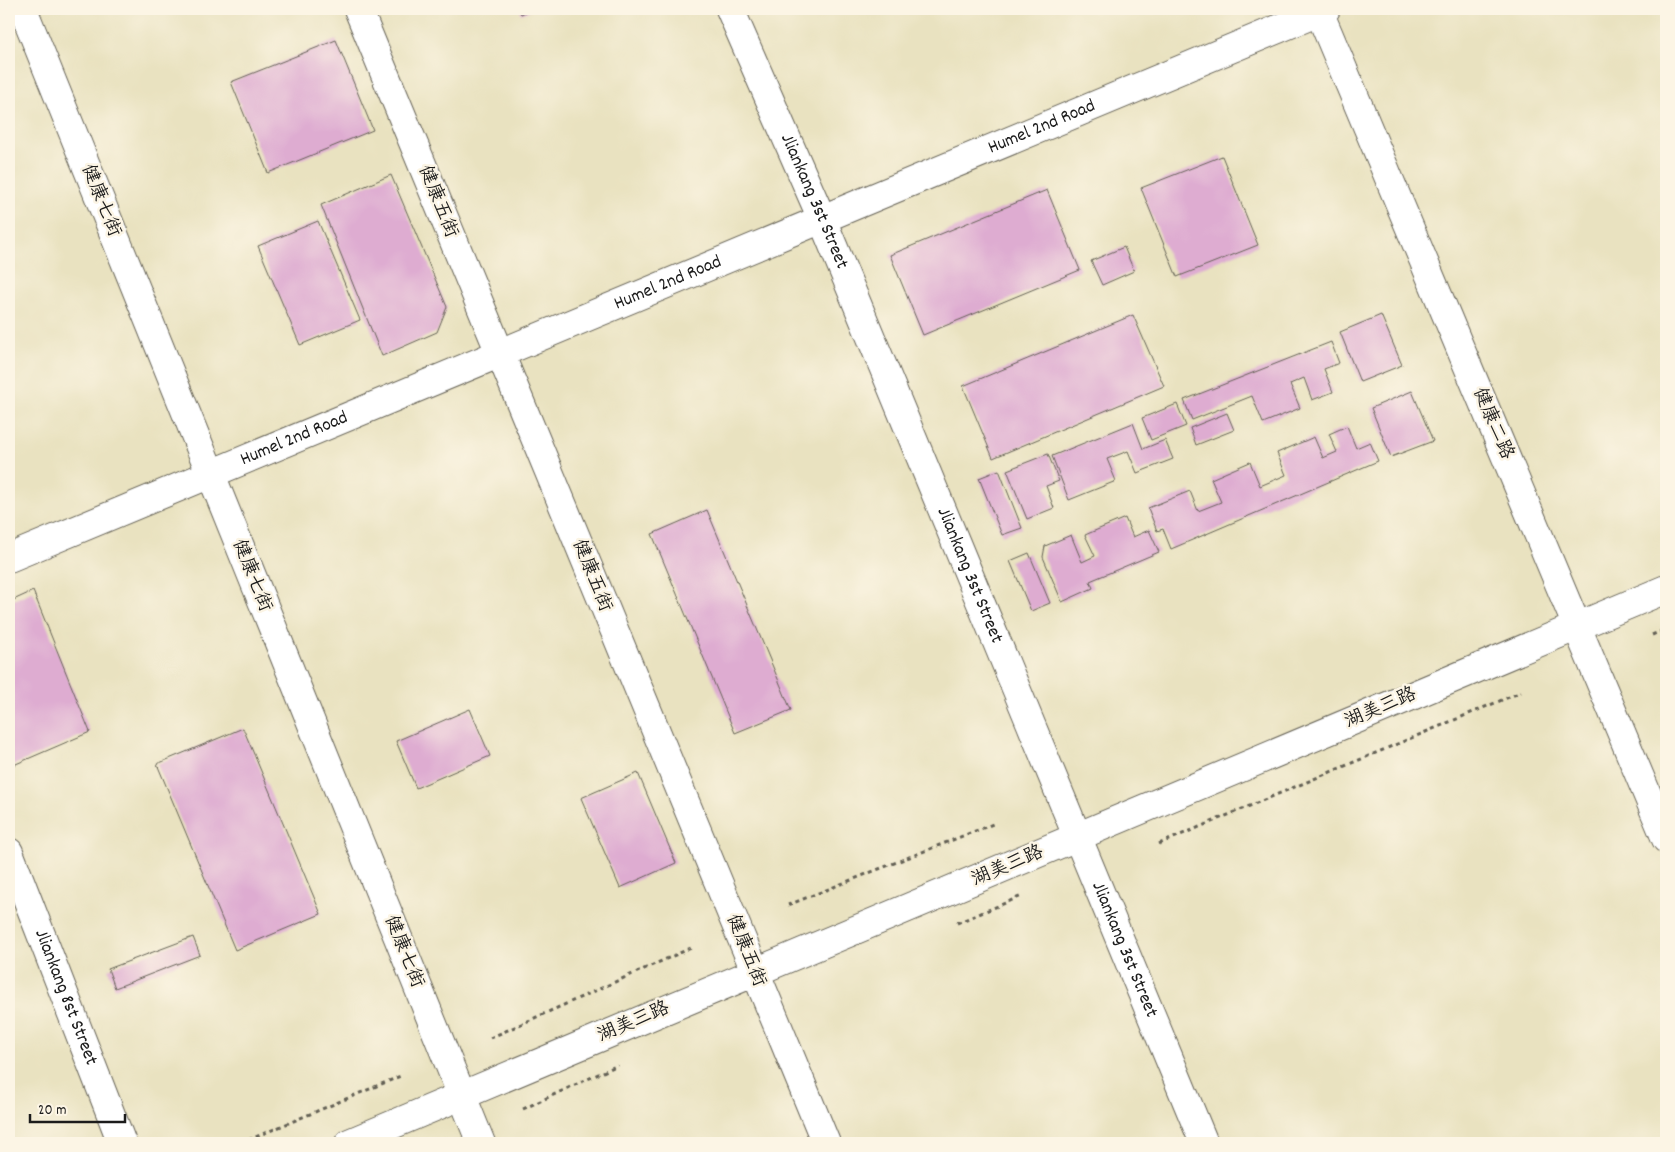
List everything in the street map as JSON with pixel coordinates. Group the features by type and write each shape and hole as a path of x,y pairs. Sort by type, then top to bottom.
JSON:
{"street":[{"name":"健康七街","path":"23,9 209,474 481,1143"},
{"name":"健康五街","path":"358,9 754,973 826,1143"},
{"name":"Jliankang 3st Street","path":"730,9 822,219 1204,1143"},
{"name":"Humel 2nd Road","path":"9,558 1322,10"},
{"name":"健康二路","path":"1322,10 1666,839"},
{"name":"湖美三路","path":"349,1143 1666,589"},
{"name":"Jliankang 8st Street","path":"9,852 122,1143"}],"path":[{"path":"1652,635 1666,629"},
{"path":"1159,844 1521,692"},
{"path":"788,905 993,824"},
{"path":"490,1038 693,948"},
{"path":"242,1143 403,1075"}],"building":[{"path":"519,9 533,9 521,14"},
{"path":"336,40 373,130 268,173 231,82"},
{"path":"1222,156 1258,245 1177,277 1141,188"},
{"path":"391,175 447,307 437,332 382,356 321,205"},
{"path":"1047,190 1080,270 923,335 890,255"},
{"path":"318,221 360,320 300,345 258,246"},
{"path":"1124,247 1134,271 1102,285 1091,261"},
{"path":"1133,315 1164,386 993,458 963,386"},
{"path":"1381,315 1402,365 1360,382 1340,332"},
{"path":"1331,342 1339,363 1324,369 1333,392 1312,400 1304,378 1290,384 1300,408 1263,423 1252,396 1192,420 1184,400"},
{"path":"1412,391 1433,441 1391,457 1371,408"},
{"path":"1177,404 1186,426 1151,440 1142,418"},
{"path":"1227,413 1234,430 1196,445 1190,428"},
{"path":"1133,423 1143,449 1165,440 1173,459 1137,473 1128,451 1107,459 1116,481 1069,500 1052,456"},
{"path":"1347,426 1356,448 1370,442 1378,461 1171,549 1163,529 1157,531 1148,508 1190,491 1198,511 1221,502 1211,479 1250,462 1260,486 1286,475 1277,453 1314,437 1323,458 1337,452 1329,434"},
{"path":"1048,454 1059,481 1046,486 1054,508 1027,519 1007,470"},
{"path":"999,470 1022,528 1002,535 979,478"},
{"path":"707,510 791,710 735,733 652,534"},
{"path":"1125,518 1133,537 1149,530 1159,552 1090,581 1093,588 1062,602 1043,557 1045,546 1071,535 1082,562 1095,556 1085,535"},
{"path":"1029,553 1050,603 1031,611 1010,561"},
{"path":"33,591 90,732 9,767 9,602"},
{"path":"470,709 490,756 416,788 396,741"},
{"path":"243,728 321,914 235,950 157,764"},
{"path":"638,773 676,863 620,888 581,798"},
{"path":"193,937 200,955 115,988 108,969"}]}
